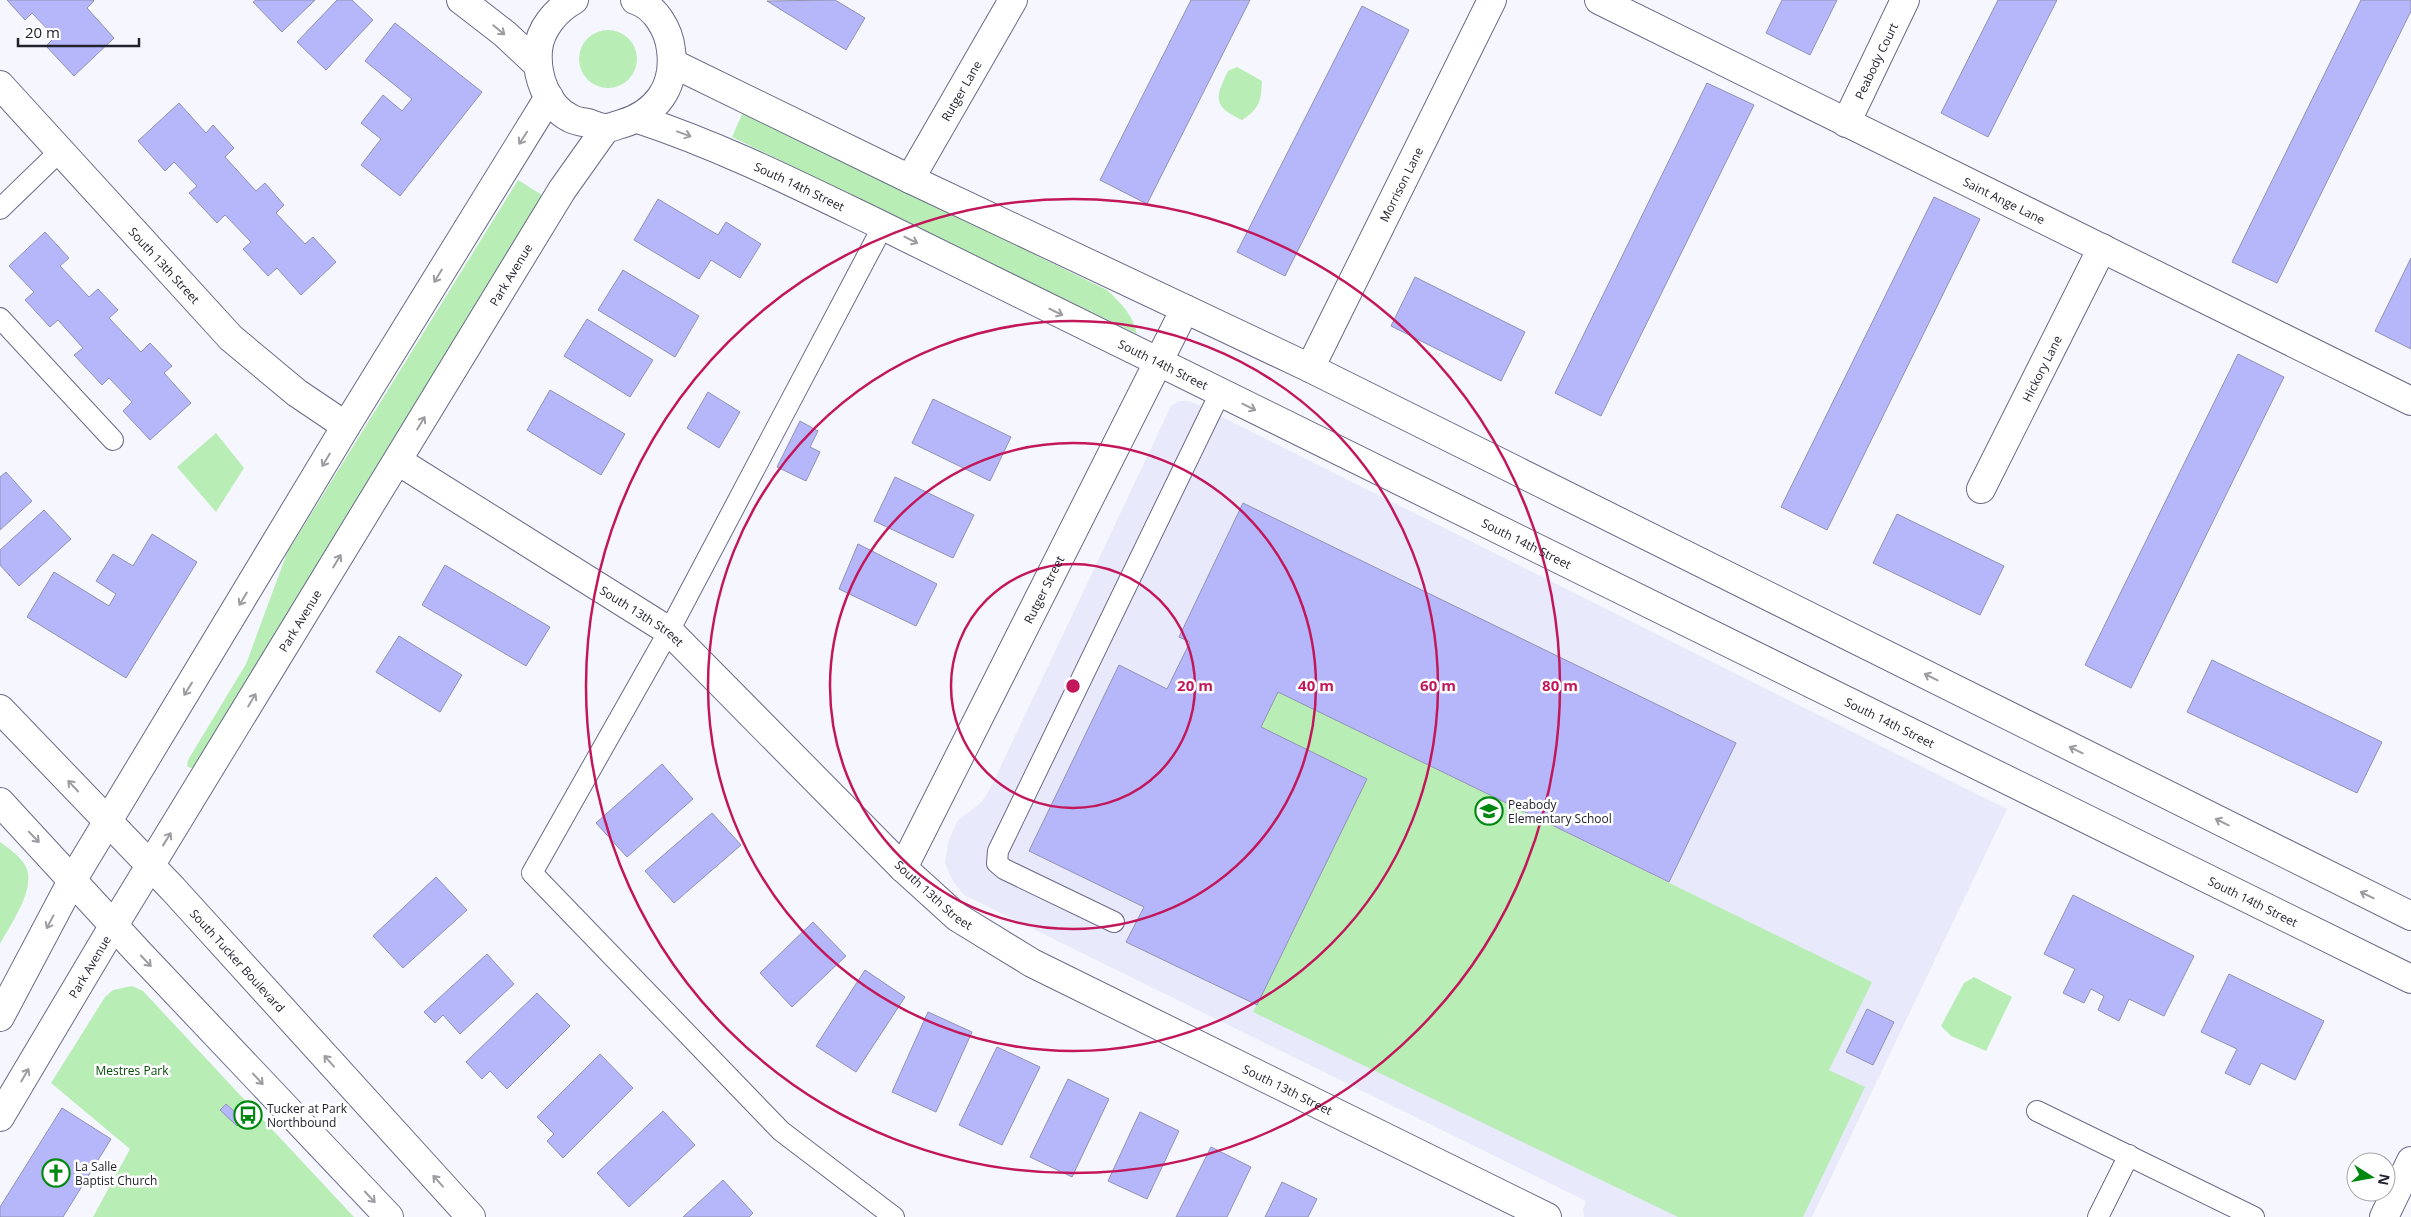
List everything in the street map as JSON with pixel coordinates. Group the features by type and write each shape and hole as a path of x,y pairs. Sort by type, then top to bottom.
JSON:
{"street":[{"path":"461,0 504,34 537,64"},
{"path":"564,2 547,23 538,45 537,64 539,80 556,108 570,119 606,128 638,119 660,100 667,86 672,63 665,9 635,0"},
{"name":"Rutger Lane","path":"910,179 1013,0"},
{"name":"Morrison Lane","path":"1310,368 1492,0"},
{"name":"Saint Ange Lane","path":"1599,0 2411,401"},
{"name":"Peabody Court","path":"1846,123 1905,0"},
{"path":"672,63 910,179 1310,368 2411,916"},
{"name":"South 13th Street","path":"0,85 231,338 297,393 346,426"},
{"path":"0,1017 72,879 346,426 550,97"},
{"name":"South 14th Street","path":"638,119 740,156 2411,979"},
{"name":"Park Avenue","path":"0,1117 114,925 562,190 606,128"},
{"name":"Hickory Lane","path":"1982,488 2102,248"},
{"name":"Rutger Street","path":"903,868 1186,310"},
{"name":"South 13th Street","path":"398,461 669,631 903,868 957,917 1032,963 1547,1217"},
{"name":"South Tucker Boulevard","path":"0,709 150,866 471,1217"},
{"path":"0,802 389,1217"},
{"path":"2384,1217 2411,1161"}],"lane":[{"path":"0,209 60,151"},
{"path":"883,226 669,631 532,873 782,1131 894,1217"},
{"path":"0,318 113,440"},
{"path":"1114,922 1004,869 997,863 998,851 1220,393"},
{"path":"2038,1111 2254,1217"},
{"path":"2098,1217 2128,1156"}],"shaded area":[{"name":"Peabody Elementary School","path":"1179,401 1190,401 2007,809 1812,1217 1584,1217 1583,1209 1586,1201 964,895 952,880 945,862 949,840 958,820 981,803 989,791 1171,406"}],"green space":[{"path":"608,30 624,35 632,43 637,59 632,75 624,83 608,88 592,83 584,75 579,59 584,43 592,35"},
{"path":"1237,67 1262,81 1261,94 1256,108 1242,120 1225,110 1219,100 1220,88 1228,71"},
{"path":"743,112 1107,290 1129,315 1137,334 732,137"},
{"path":"518,180 542,195 196,767 190,768 187,766 188,760 246,664 287,553"},
{"path":"216,433 244,468 216,512 177,467"},
{"path":"1278,692 1872,982 1829,1070 1865,1087 1803,1217 1678,1217 1253,1012 1367,779 1261,727"},
{"path":"0,842 14,852 25,865 28,874 28,884 21,906 0,944"},
{"path":"1974,977 2012,997 1986,1051 1951,1036 1941,1026 1964,983"},
{"name":"Mestres Park","path":"132,986 143,991 354,1217 93,1217 130,1149 51,1083 105,997 113,990"}],"building":[{"path":"7,0 93,0 87,8 114,38 74,76 46,46 55,37 32,13 25,20"},
{"path":"256,0 315,0 282,32 253,2"},
{"path":"337,0 352,0 373,20 326,70 297,42"},
{"path":"835,0 865,18 846,50 767,1"},
{"path":"1191,0 1250,0 1147,204 1100,180"},
{"path":"1782,0 1837,0 1810,55 1766,33"},
{"path":"1998,0 2057,0 1988,137 1941,113"},
{"path":"2361,0 2411,0 2411,11 2277,283 2232,262"},
{"path":"1362,6 1409,30 1285,276 1237,252"},
{"path":"395,23 482,92 400,196 361,165 381,139 361,123 383,95 402,111 412,99 365,61"},
{"path":"1707,83 1754,105 1601,416 1555,393"},
{"path":"179,103 206,133 213,125 234,148 225,157 256,191 265,183 284,205 276,213 305,244 313,237 336,262 301,295 277,268 268,276 243,249 251,242 225,215 217,223 189,193 197,186 174,162 165,171 138,141"},
{"path":"1934,197 1980,219 1827,530 1781,507"},
{"path":"658,199 718,235 726,222 761,244 740,278 711,260 699,279 634,240"},
{"path":"45,232 69,258 60,266 89,297 98,289 118,310 109,318 141,352 150,343 172,366 164,373 191,403 150,440 123,411 132,402 109,378 102,385 74,355 83,348 58,320 50,327 25,300 34,292 9,266"},
{"path":"2411,258 2411,349 2375,331"},
{"path":"623,270 699,316 675,357 598,310"},
{"path":"1415,277 1525,332 1501,381 1391,326"},
{"path":"587,319 653,360 630,397 564,356"},
{"path":"2238,354 2284,377 2131,688 2085,665"},
{"path":"550,390 625,434 601,475 527,430"},
{"path":"708,392 740,412 719,448 687,428"},
{"path":"933,399 1011,437 990,481 912,443"},
{"path":"800,421 818,431 810,447 820,452 806,481 777,467"},
{"path":"6,472 32,501 0,530 0,477"},
{"path":"895,477 974,515 953,558 874,521"},
{"name":"Peabody Elementary School","path":"1243,503 1736,743 1669,882 1278,692 1261,727 1367,779 1257,1005 1126,942 1144,907 1029,851 1119,665 1167,689 1190,642 1179,637"},
{"path":"44,510 71,539 19,586 0,565 0,550"},
{"path":"1897,514 2004,566 1980,615 1873,563"},
{"path":"152,534 197,562 126,678 27,617 54,572 109,606 116,594 96,581 113,554 133,566"},
{"path":"858,544 937,584 916,626 839,589"},
{"path":"445,565 550,627 526,666 422,605"},
{"path":"399,636 462,675 440,712 376,672"},
{"path":"2212,660 2382,742 2357,793 2187,712"},
{"path":"662,764 693,799 627,857 596,823"},
{"path":"712,813 741,845 674,903 645,871"},
{"path":"436,877 467,910 403,968 373,936"},
{"path":"2073,895 2194,956 2164,1016 2129,999 2119,1021 2098,1010 2104,996 2091,989 2084,1003 2063,993 2075,969 2044,954"},
{"path":"813,922 846,956 792,1007 760,973"},
{"path":"487,954 514,984 460,1034 443,1015 435,1023 424,1012"},
{"path":"865,970 905,997 856,1072 816,1046"},
{"path":"2229,974 2324,1021 2295,1080 2261,1063 2250,1085 2225,1073 2237,1049 2201,1032"},
{"path":"537,993 570,1026 507,1089 490,1071 482,1079 466,1062"},
{"path":"1867,1009 1894,1022 1873,1065 1846,1052"},
{"path":"928,1012 972,1032 936,1112 892,1092"},
{"path":"997,1047 1040,1067 1002,1145 959,1125"},
{"path":"600,1054 633,1088 563,1158 547,1141 554,1134 537,1117"},
{"path":"1068,1079 1109,1099 1072,1177 1030,1157"},
{"path":"226,1104 243,1119 237,1126 220,1110"},
{"name":"La Salle Baptist Church","path":"62,1108 111,1139 63,1217 0,1217 0,1207"},
{"path":"663,1111 695,1145 629,1207 597,1173"},
{"path":"1140,1112 1179,1131 1147,1199 1108,1181"},
{"path":"1211,1147 1251,1167 1227,1217 1176,1217"},
{"path":"723,1180 753,1213 749,1217 683,1217"},
{"path":"1282,1182 1317,1199 1308,1217 1265,1217"}],"place":[{"name":"Peabody Elementary School","path":"1489,811"},
{"name":"Tucker at Park Northbound","path":"248,1115"},
{"name":"La Salle Baptist Church","path":"56,1173"}]}
